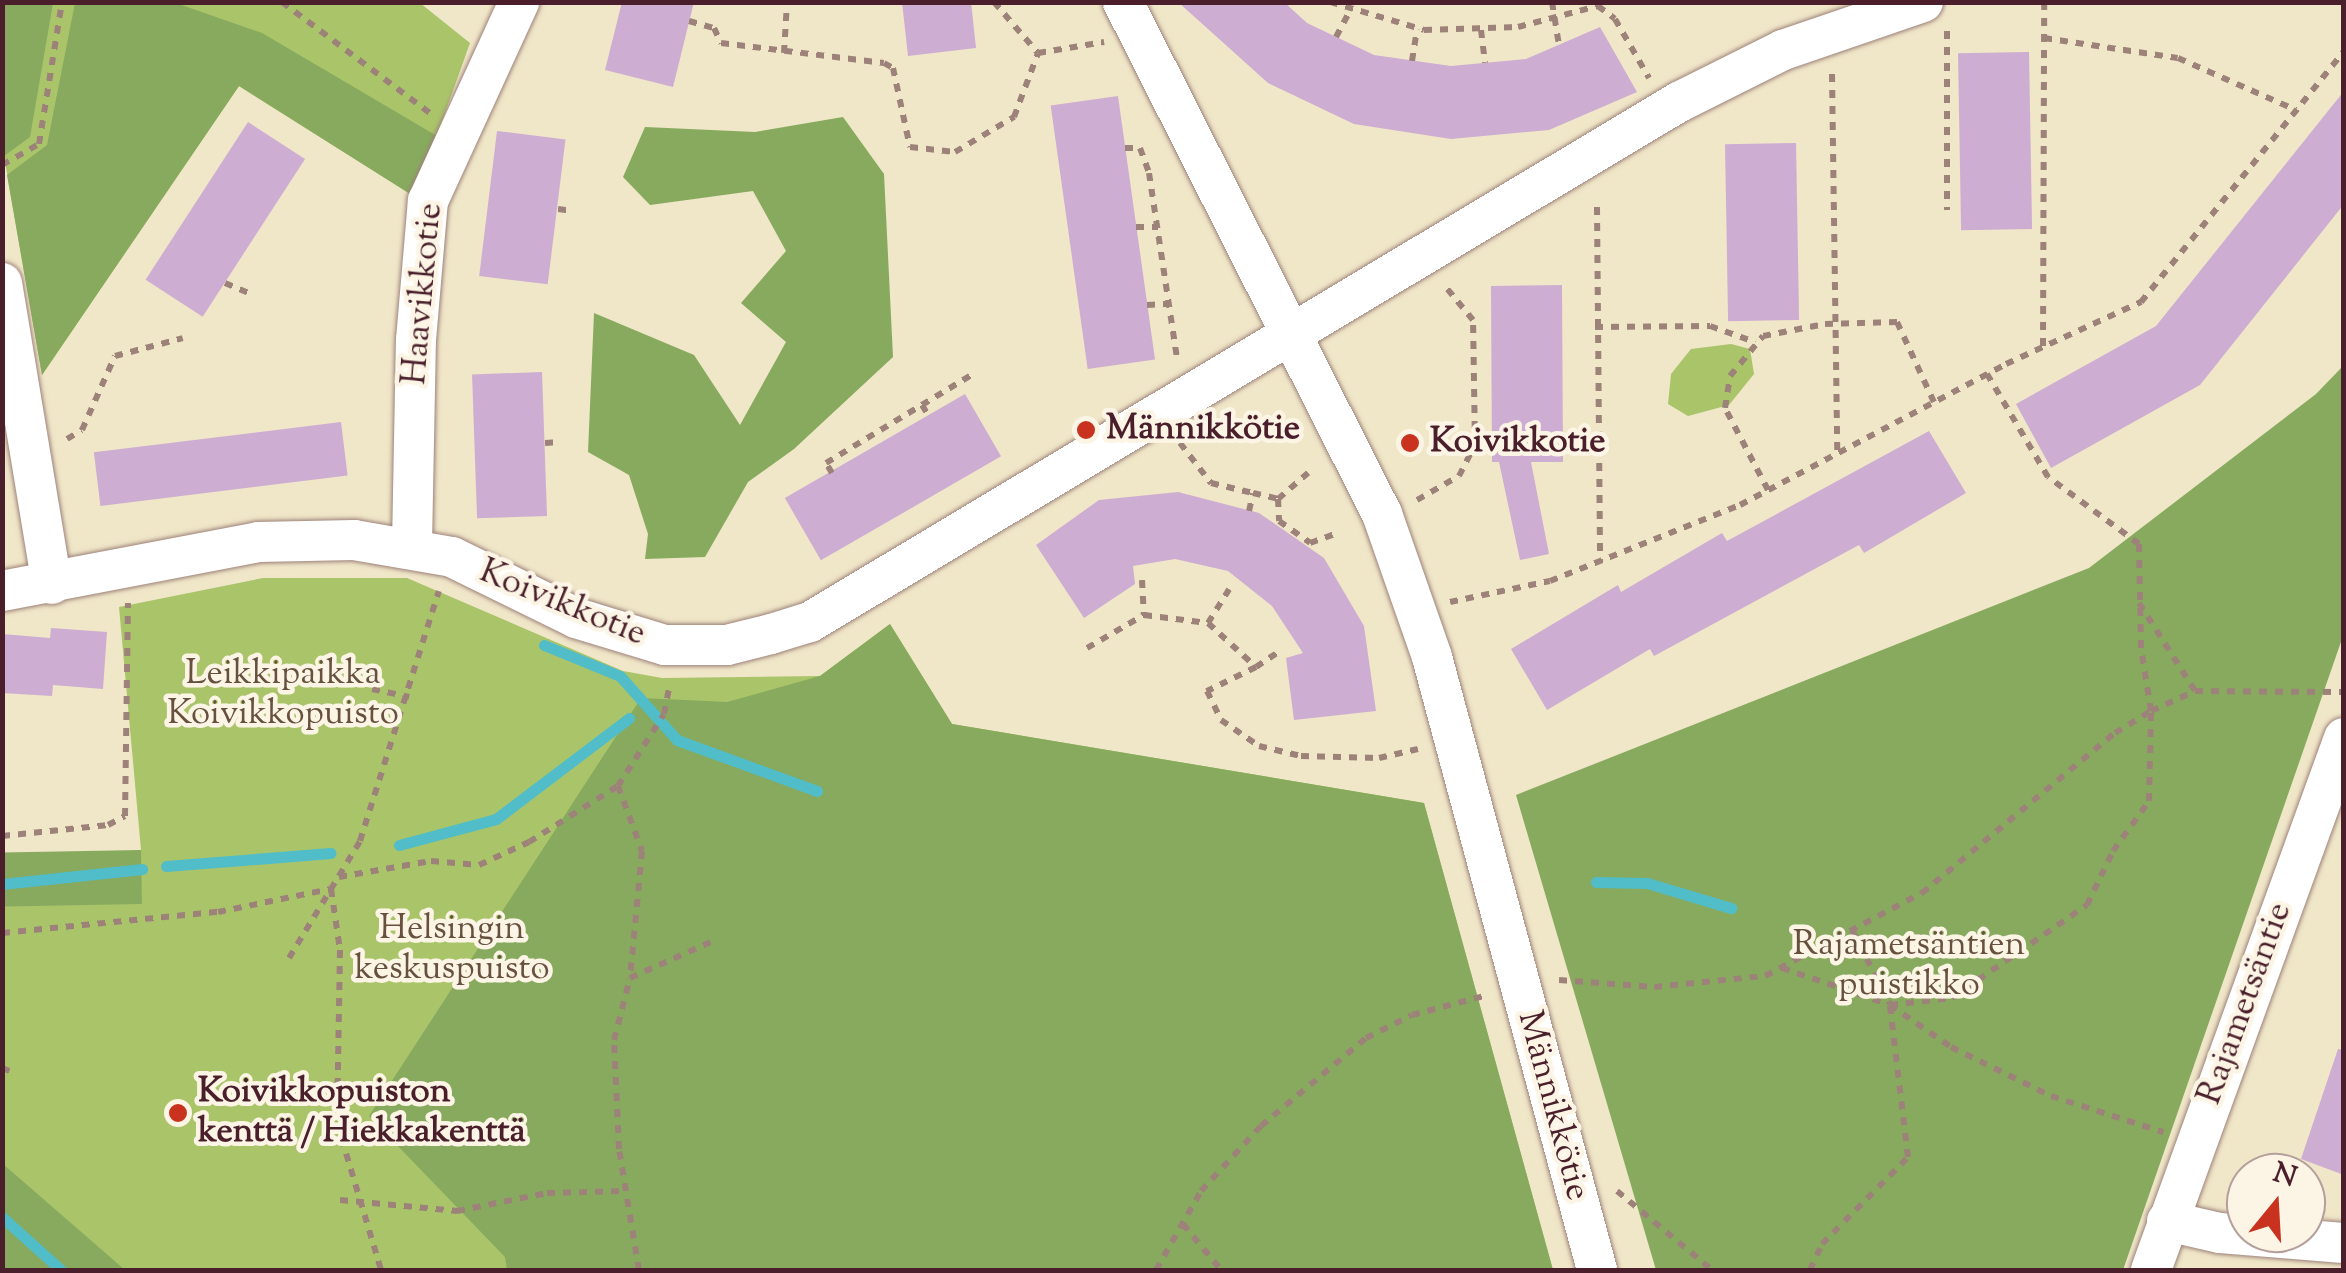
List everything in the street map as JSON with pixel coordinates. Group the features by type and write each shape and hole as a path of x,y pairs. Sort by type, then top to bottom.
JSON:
{"street":[{"name":"Haavikkotie","path":"412,545 416,340 428,200 456,130 519,2"},
{"name":"Männikkötie","path":"1123,2 1382,514 1416,606 1596,1270"},
{"name":"Koivikkotie","path":"2,591 148,567 258,542 412,545 452,557 618,634 665,646 727,645 810,622 1666,109 1783,50 1935,11"},
{"path":"2,283 35,457 52,584"},
{"name":"Rajametsäntie","path":"2151,1270 2344,738"},
{"path":"2168,1221 2220,1233 2344,1243"}],"path":[{"path":"2,165 39,144 62,2"},
{"path":"282,2 456,130"},
{"path":"784,54 787,2"},
{"path":"994,2 1038,53"},
{"path":"1330,2 1417,29 1481,30 1598,6 1616,18 1666,109"},
{"path":"1552,2 1559,45"},
{"path":"2043,346 2044,2"},
{"path":"1336,37 1350,11"},
{"path":"1935,11 1947,210"},
{"path":"689,20 714,28 720,43 893,68 910,147 956,152 1014,118 1038,53"},
{"path":"1412,60 1417,29"},
{"path":"1481,30 1486,63"},
{"path":"2044,38 2178,58 2296,110"},
{"path":"1038,53 1110,40"},
{"path":"1416,606 1550,581 1600,562 1768,490 1987,374 2142,302 2344,51"},
{"path":"1832,59 1837,452"},
{"path":"1125,148 1140,148 1158,228 1177,360 1196,390"},
{"path":"1596,207 1594,327 1600,562"},
{"path":"558,209 573,211"},
{"path":"1136,227 1158,228"},
{"path":"1382,514 1459,476 1475,445 1473,320 1425,256"},
{"path":"225,283 248,293"},
{"path":"1147,305 1168,304"},
{"path":"1594,327 1710,326 1756,342 1836,324 1897,322 1934,402"},
{"path":"35,457 82,430 115,356 183,338"},
{"path":"1756,342 1730,376 1725,408 1768,490"},
{"path":"832,472 826,463 976,372"},
{"path":"1890,1005 1952,998 2086,905 2113,851 2150,801 2151,711 2138,602 2140,544 2048,477 1987,374"},
{"path":"922,404 928,415"},
{"path":"1176,438 1212,482 1278,500"},
{"path":"545,444 560,442"},
{"path":"1308,472 1278,500 1279,521 1310,544 1336,532"},
{"path":"1249,511 1253,493"},
{"path":"289,958 360,840 452,557"},
{"path":"2,836 108,826 125,816 126,612 148,567"},
{"path":"1142,580 1144,615"},
{"path":"1208,623 1228,589"},
{"path":"2138,602 2195,691"},
{"path":"1086,648 1144,615 1208,623 1256,667"},
{"path":"1278,652 1207,692 1221,720 1259,746 1300,756 1380,758 1424,747"},
{"path":"338,877 430,861 479,865 618,786 664,714 672,670"},
{"path":"372,689 408,697"},
{"path":"1548,980 1654,987 1765,976 1922,894 2115,734 2151,711 2195,691 2344,692"},
{"path":"618,786 642,851 630,978 614,1040 625,1191 638,1270"},
{"path":"2,933 218,912 331,888"},
{"path":"331,888 340,950 336,1122 382,1270"},
{"path":"1810,1270 1822,1244 1908,1157 1890,1005 1852,930"},
{"path":"630,978 711,942"},
{"path":"1781,967 1890,1005 1951,1047 2051,1096 2197,1139"},
{"path":"1156,1270 1201,1191 1261,1126 1366,1038 1412,1015 1484,996"},
{"path":"2,1068 15,1073"},
{"path":"1612,1186 1712,1270"},
{"path":"340,1200 458,1211 546,1194 625,1191"},
{"path":"1182,1224 1221,1270"}],"green space":[{"path":"173,2 262,33 437,136 415,197 239,86 42,375 7,175 47,145 75,3"},
{"path":"2,3 420,3 470,43 415,197 239,86 42,375 3,150"},
{"path":"2,3 53,3 30,137 4,156"},
{"path":"843,117 884,174 893,357 794,449 748,482 705,557 645,559 648,534 629,475 588,452 594,313 694,355 740,425 786,342 741,303 786,251 753,191 650,205 623,177 645,127 755,132"},
{"path":"1731,344 1750,349 1754,374 1729,405 1688,416 1668,404 1671,374 1691,349"},
{"name":"Rajametsäntien puistikko","path":"2343,366 2343,636 2123,1270 1656,1270 1516,795 2089,568 2316,394"},
{"name":"Helsingin keskuspuisto","path":"263,578 407,578 623,671 662,678 820,676 890,624 952,724 1424,803 1553,1270 3,1270 2,870 141,850 119,607"},
{"name":"Helsingin keskuspuisto","path":"890,624 952,724 1424,803 1553,1270 507,1270 505,1257 369,1116 641,698 727,702 820,676"},
{"path":"141,850 142,904 3,906 2,852"},
{"path":"3,1164 125,1270 3,1270"}],"building":[{"path":"622,2 694,2 673,87 605,70"},
{"path":"902,2 971,2 976,48 908,56"},
{"path":"1178,2 1284,2 1307,23 1374,55 1451,66 1526,59 1600,27 1637,92 1549,130 1451,139 1354,124 1268,83"},
{"path":"2029,52 2032,229 1961,230 1958,53"},
{"path":"2344,91 2344,204 2200,385 2051,468 2016,404 2156,326"},
{"path":"1118,96 1155,359 1088,369 1051,105"},
{"path":"248,122 305,159 203,317 146,280"},
{"path":"497,131 565,139 548,284 479,276"},
{"path":"1796,143 1799,320 1728,321 1725,144"},
{"path":"1562,285 1563,462 1531,462 1549,554 1520,560 1499,462 1492,462 1491,286"},
{"path":"542,372 547,516 477,518 472,374"},
{"path":"965,394 1001,456 821,560 785,498"},
{"path":"341,422 348,476 100,506 94,452"},
{"path":"1929,431 1966,493 1864,553 1859,545 1654,656 1650,649 1547,710 1511,649 1618,585 1621,592 1722,533 1727,541"},
{"path":"1178,492 1259,513 1324,558 1364,626 1376,711 1294,720 1286,658 1303,653 1272,606 1228,571 1175,559 1133,566 1135,584 1084,618 1036,545 1099,500"},
{"path":"51,628 107,632 103,689 53,685 52,696 2,693 2,634 50,638"},
{"path":"2338,1049 2344,1050 2344,1175 2326,1168 2326,1153 2303,1153"}],"waterway":[{"path":"544,645 620,676 677,740 817,791"},
{"path":"399,845 496,819 629,718"},
{"path":"166,866 330,853"},
{"path":"2,884 142,869"},
{"path":"1596,882 1647,883 1731,908"},
{"path":"2,1217 61,1270"}],"place":[{"name":"Männikkötie","path":"1086,430"},
{"name":"Koivikkotie","path":"1410,443"},
{"name":"Koivikkopuiston kenttä / Hiekkakenttä","path":"178,1113"}],"park label":[{"name":"Leikkipaikka Koivikkopuisto","path":"283,695"}]}
